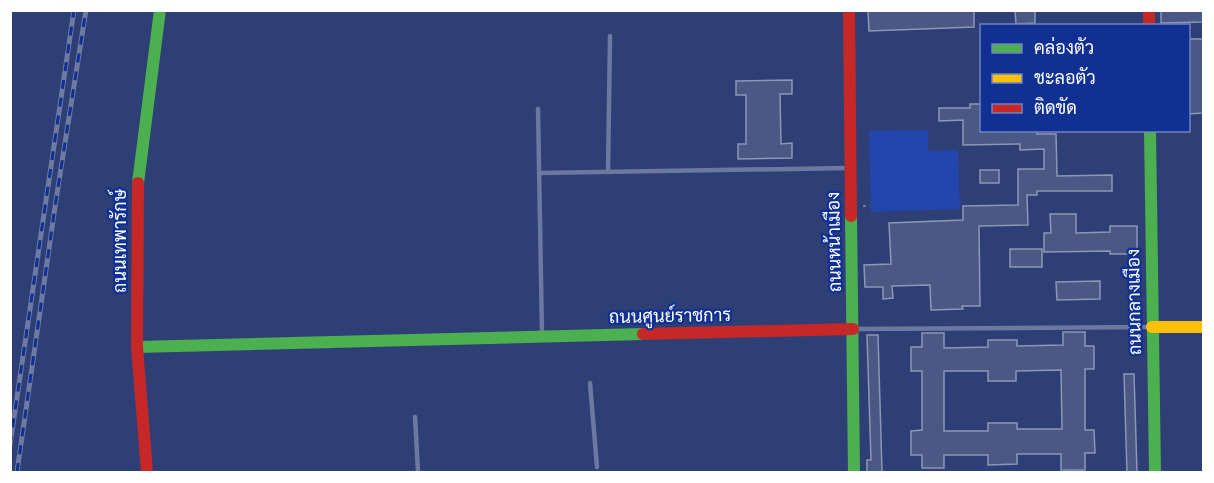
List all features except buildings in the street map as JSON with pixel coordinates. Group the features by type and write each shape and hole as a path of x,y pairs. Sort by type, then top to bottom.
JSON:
{"street":[{"name":"ถนนเทพารักษ์","path":"147,472 137,347 138,175 160,10"},
{"name":"ถนนหน้าเมือง","path":"849,10 854,472"},
{"name":"ถนนกลางเมือง","path":"1150,132 1155,472"},
{"name":"ถนนศูนย์ราชการ","path":"1152,327 1203,327"},
{"name":"ถนนศูนย์ราชการ","path":"137,347 853,330"}],"lane":[{"path":"608,172 610,36"},
{"path":"538,109 542,337"},
{"path":"539,173 851,168"},
{"name":"ถนนศูนย์ราชการ","path":"853,330 1152,327"},
{"path":"590,383 597,467"},
{"path":"416,417 418,472"}],"shaded area":[{"path":"928,130 928,151 958,150 960,209 871,212 869,131"}],"railway":[{"path":"10,445 74,10"},
{"path":"17,472 86,10"}],"traffic: fast":[{"path":"138,183 160,10"},
{"path":"1150,132 1155,472"},
{"path":"851,216 854,472"},
{"path":"137,347 643,334"}],"traffic: slow":[{"path":"1152,327 1204,327"}],"traffic: jam":[{"path":"849,10 851,216"},
{"path":"1149,10 1149,24"},
{"path":"138,183 137,347 147,472"},
{"path":"643,334 853,329"}]}
